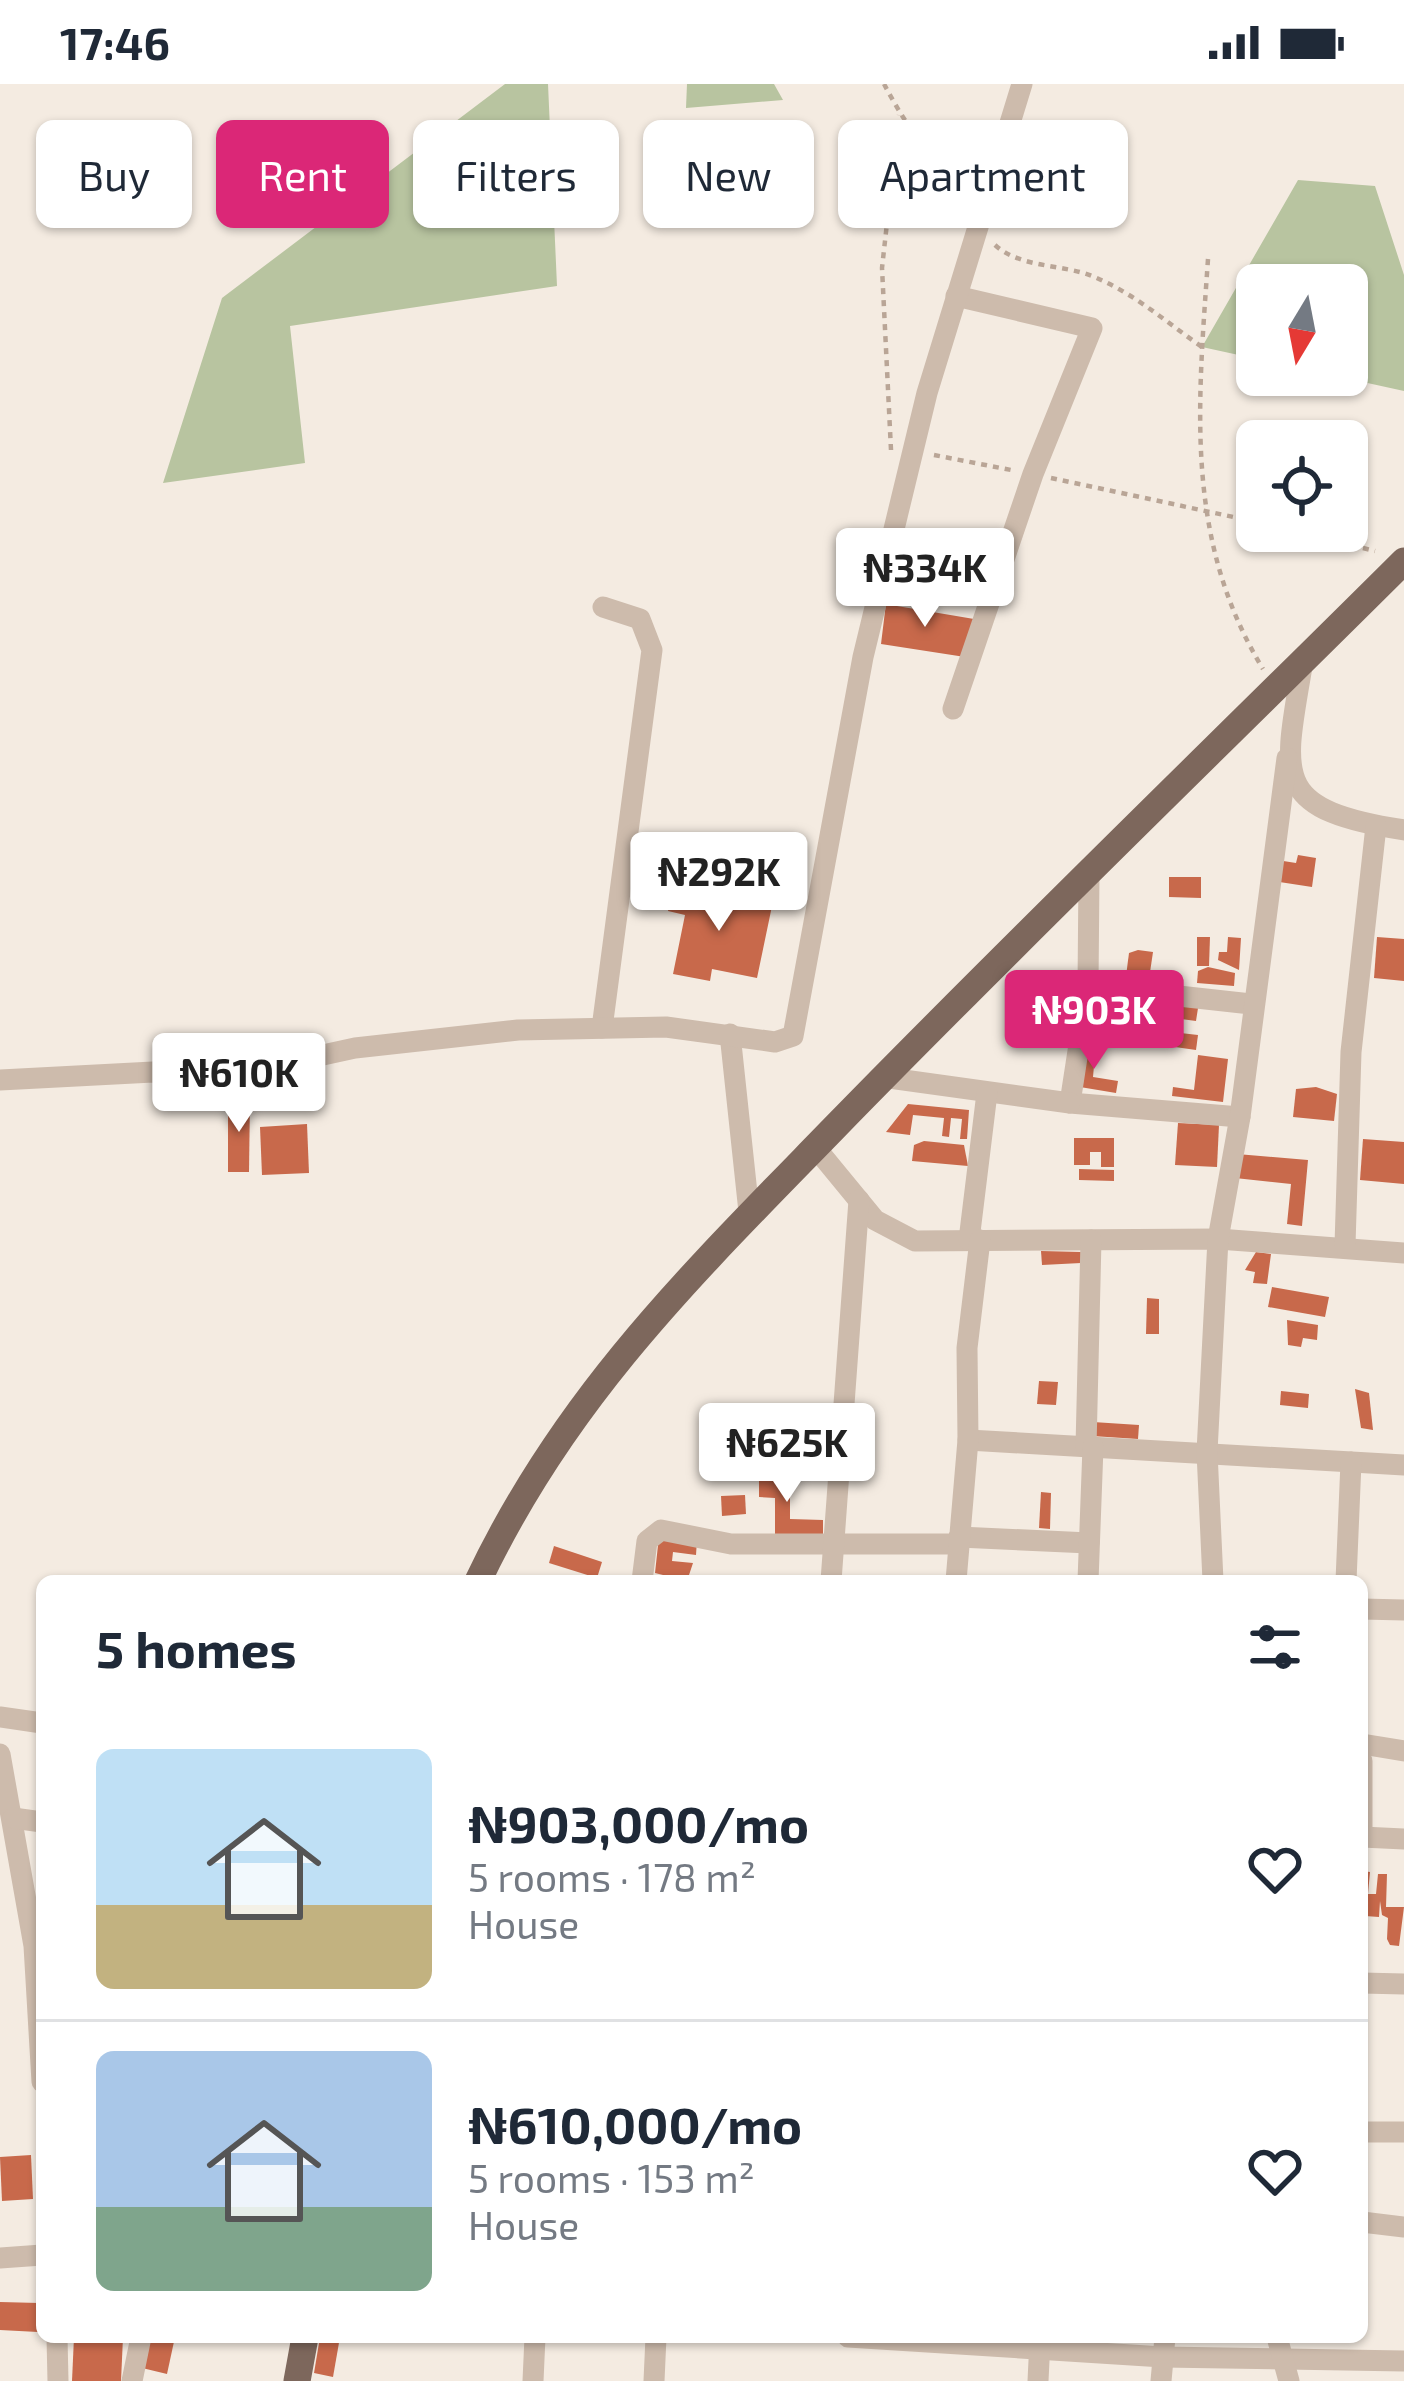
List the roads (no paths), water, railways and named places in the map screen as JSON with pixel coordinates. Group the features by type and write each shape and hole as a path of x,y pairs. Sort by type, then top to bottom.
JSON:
{"main road":[{"path":"481,1575 573,1414 652,1316 882,1076 1404,560"},
{"path":"280,2381 287,2343"},
{"path":"297,2381 303,2343"}],"street":[{"path":"0,1080 153,1072 227,1076 356,1048 518,1030 602,1028 730,1034 775,1042 794,1036 801,1018 863,657 906,476 1022,84"},
{"path":"953,709 1033,474 1092,328 956,296"},
{"path":"602,1028 652,650 640,619 603,608"},
{"path":"1213,1575 1207,1452 1218,1239 1240,1118 1251,1004 1303,661"},
{"path":"1287,758 1298,790 1318,810 1404,830"},
{"path":"1345,1245 1352,1052 1376,826"},
{"path":"1070,1103 1088,986 1089,874"},
{"path":"1088,986 1251,1004"},
{"path":"730,1034 749,1212"},
{"path":"882,1076 1070,1103 1240,1118"},
{"path":"956,1575 986,1093"},
{"path":"814,1147 895,1235 915,1241 1218,1239 1404,1253"},
{"path":"832,1575 859,1200"},
{"path":"1088,1575 1091,1240"},
{"path":"968,1440 1404,1465"},
{"path":"1346,1575 1351,1462"},
{"path":"643,1575 647,1541 661,1530 731,1544 1089,1543"},
{"path":"1368,1609 1404,1610"},
{"path":"0,1717 36,1723"},
{"path":"1368,1745 1404,1751"},
{"path":"0,1754 36,1972"},
{"path":"13,1818 36,1821"},
{"path":"1368,1834 1404,1839"},
{"path":"1368,1983 1404,1984"},
{"path":"1368,2132 1404,2132"},
{"path":"1368,2223 1404,2228"},
{"path":"0,2258 36,2255"},
{"path":"57,2343 58,2381"},
{"path":"132,2381 140,2343"},
{"path":"532,2381 535,2343"},
{"path":"655,2381 656,2343"},
{"path":"1279,2343 1288,2372"},
{"path":"1038,2381 1040,2344 1164,2347 1288,2372 1404,2361"},
{"path":"1161,2381 1164,2347"}]}
